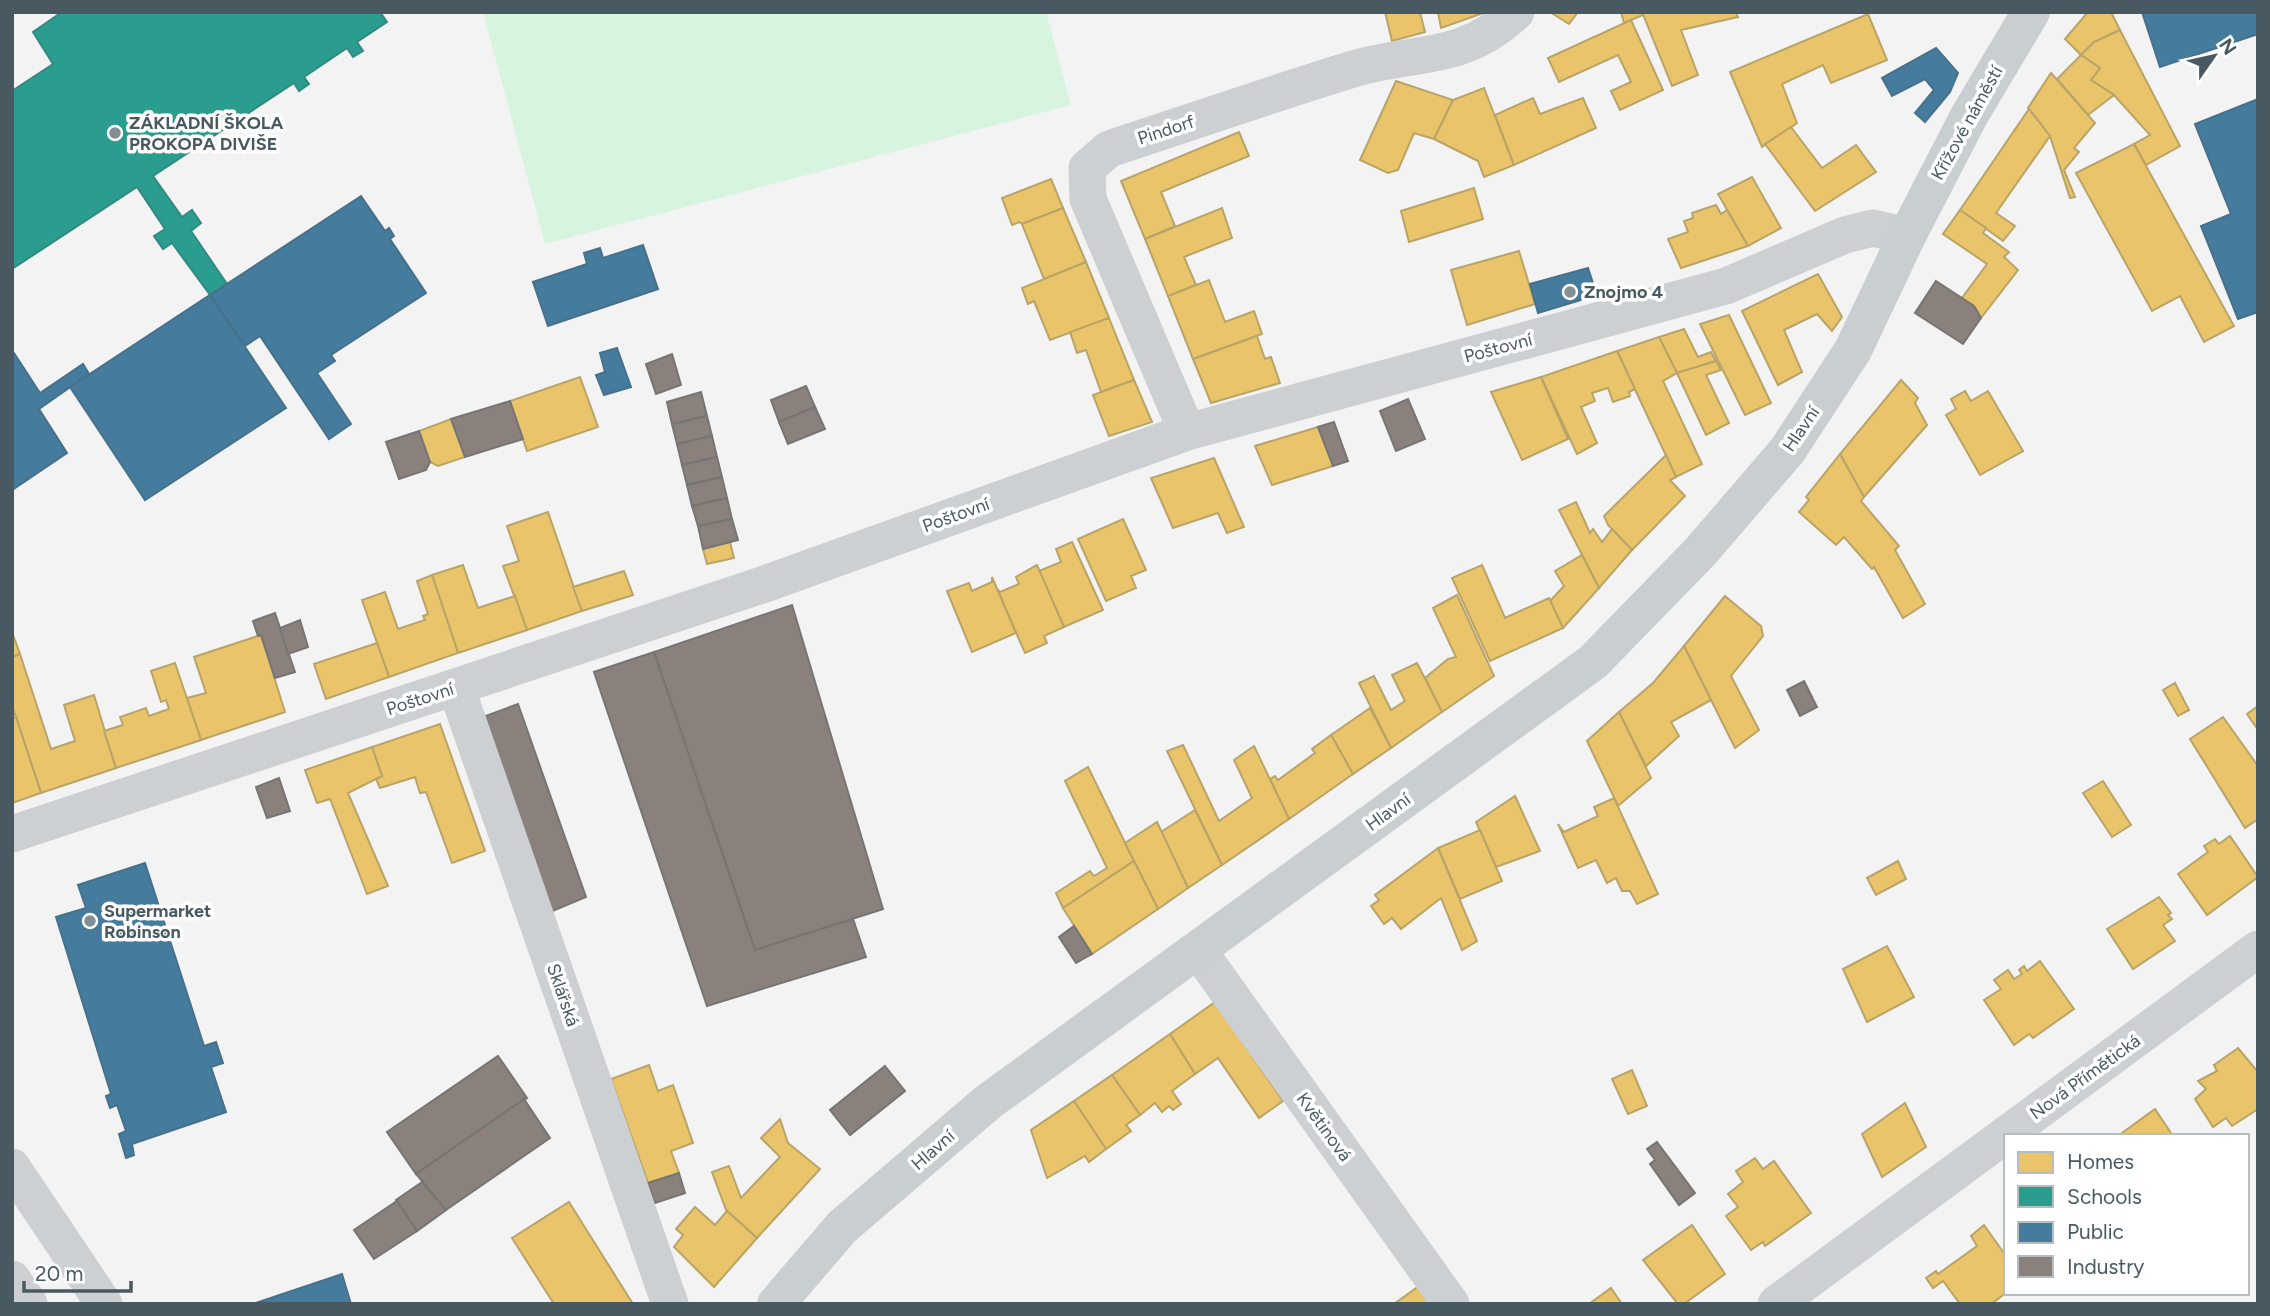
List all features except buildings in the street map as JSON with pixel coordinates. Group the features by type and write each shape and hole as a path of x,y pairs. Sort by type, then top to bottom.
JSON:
{"main road":[{"name":"Křížové náměstí","path":"1906,236 1969,116 2032,12"},
{"name":"Hlavní","path":"776,1304 842,1227 988,1102 1593,662 1701,551 1787,452 1853,350 1906,236"}],"street":[{"name":"Pindorf","path":"1187,432 1088,199 1087,168 1110,149 1357,68 1455,49 1483,39 1516,12"},
{"name":"Poštovní","path":"12,834 762,585 1187,432 1726,286 1845,235 1873,228 1906,236"},
{"name":"Sklářská","path":"456,687 670,1304"},
{"name":"Nová Přímětická","path":"2007,1134 2258,949"},
{"name":"Květinová","path":"1198,950 1451,1304"},
{"name":"Nová Přímětická","path":"1776,1304 2004,1136"},
{"path":"12,1167 104,1304"},
{"path":"12,1279 29,1304"}],"green space":[{"path":"483,12 1046,12 1071,105 545,244"}],"place":[{"name":"ZÁKLADNÍ ŠKOLA PROKOPA DIVIŠE","path":"115,133"},
{"name":"Znojmo 4","path":"1570,292"},
{"name":"Supermarket Robinson","path":"90,921"}]}
